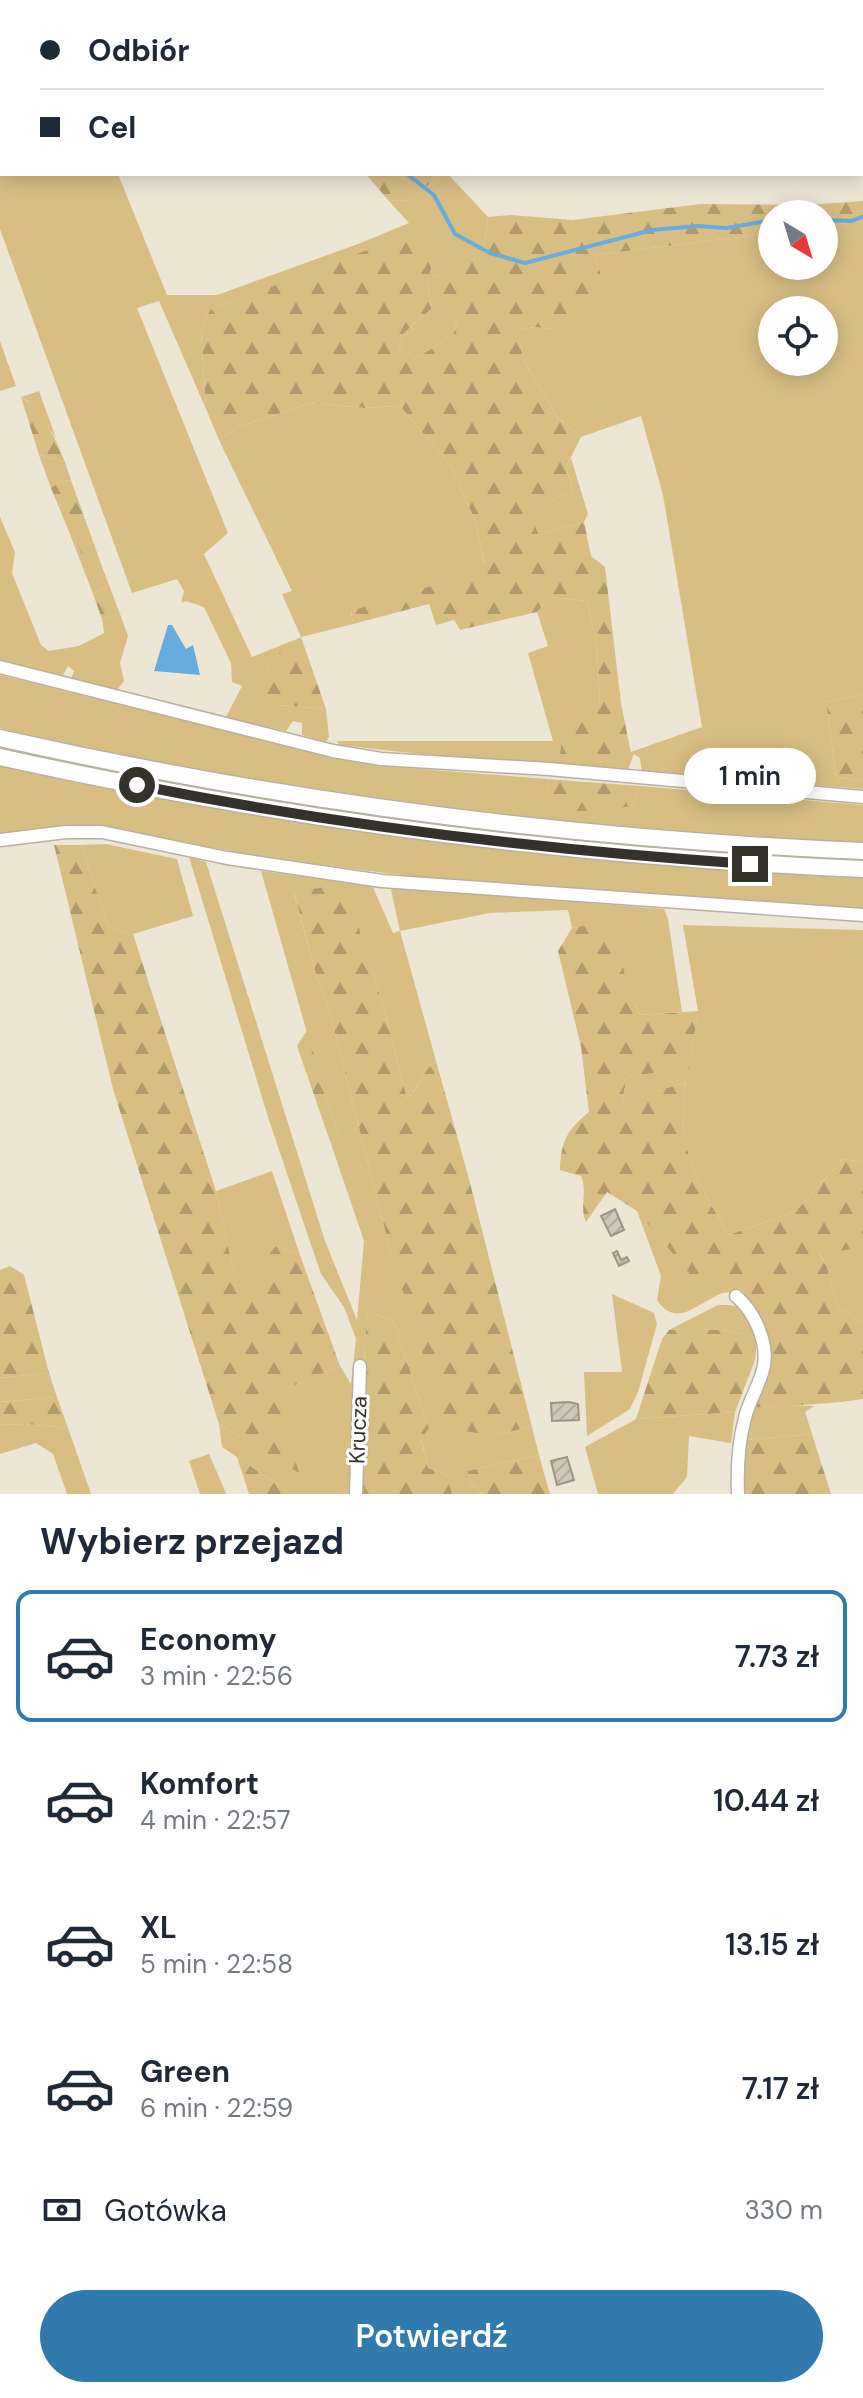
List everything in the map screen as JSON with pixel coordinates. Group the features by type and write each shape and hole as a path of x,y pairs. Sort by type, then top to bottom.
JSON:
{"main road":[{"path":"0,738 177,775 406,812 678,841 863,851"},
{"path":"0,757 179,793 431,833 666,858 863,869"}],"street":[{"path":"0,667 318,748 381,759 549,769 863,797"},
{"path":"0,840 66,832 102,832 227,858 382,881 863,915"},
{"path":"736,1296 751,1314 760,1335 764,1364 740,1439 738,1494"},
{"name":"Krucza","path":"356,1494 360,1366"}],"green space":[{"path":"0,176 119,176 167,295 217,295 409,223 388,200 409,201 440,176 450,176 488,217 485,242 458,282 435,275 458,317 453,335 415,359 399,348 404,333 432,308 427,283 432,265 274,286 210,310 201,330 206,409 159,301 137,308 228,533 204,554 252,657 294,640 267,668 280,705 326,709 329,737 326,742 302,735 302,723 293,721 286,731 226,717 242,686 232,682 231,663 204,607 186,601 181,603 184,591 177,579 132,593 0,229"},
{"path":"368,176 440,176 409,201 388,200"},
{"path":"863,201 863,221 838,224 838,203"},
{"path":"701,204 758,205 758,235 595,255 603,282 548,329 535,327 513,331 524,361 557,417 581,437 566,467 573,492 530,514 539,535 584,522 591,556 605,567 621,703 631,753 605,761 572,764 560,753 565,719 600,705 597,645 587,601 550,597 537,612 460,630 454,620 436,625 429,604 353,624 351,611 434,585 485,564 476,523 451,466 400,406 365,408 311,403 238,427 219,440 206,409 201,330 210,310 417,231 429,242 432,265 427,283 432,308 404,333 399,348 415,359 453,335 458,317 439,301 434,275 458,281 485,242 488,217 511,215 572,220"},
{"path":"863,221 863,694 826,702 836,778 863,780 863,789 642,772 640,758 634,754 627,772 339,745 337,741 553,741 528,653 548,646 537,612 550,597 587,601 597,645 600,706 562,741 560,752 571,763 605,761 702,727 663,495 641,416 581,437 557,417 524,361 521,346 512,331 535,327 548,329 602,282 595,255 758,235 758,280 838,280 838,224"},
{"path":"0,341 16,386 0,391"},
{"path":"39,391 56,438 28,401 21,397"},
{"path":"21,397 42,417 65,462 39,455"},
{"path":"311,403 365,408 400,406 451,466 476,523 485,565 351,612 353,624 301,637 282,594 292,591 219,440 238,427"},
{"path":"39,455 65,462 71,480 59,482 51,488"},
{"path":"571,458 588,514 584,522 539,535 529,514 573,492 566,467"},
{"path":"71,480 100,561 87,565 51,488 59,482"},
{"path":"0,517 15,552 12,573 41,645 49,651 79,646 104,633 102,619 120,614 128,636 120,663 124,681 117,690 71,679 74,671 68,666 62,677 0,661"},
{"path":"70,534 87,564 100,561 109,585 93,594"},
{"path":"109,585 120,614 102,619 93,594"},
{"path":"301,637 326,709 280,705 253,690 280,653"},
{"path":"0,675 332,756 383,766 547,779 548,793 631,806 640,786 863,805 863,843 645,828 429,805 321,790 107,752 0,728"},
{"path":"863,694 863,780 836,778 826,702"},
{"path":"0,765 133,793 402,838 618,862 863,877 863,909 448,881 260,857 106,827 68,826 0,834"},
{"path":"547,779 640,786 631,806 606,811 571,811 564,800 548,793"},
{"path":"106,844 177,859 193,916 133,934 108,927 81,845"},
{"path":"54,845 81,845 108,927 133,934 216,1191 238,1292 275,1280 263,1262 276,1246 300,1255 340,1366 276,1393 299,1473 219,1424 113,1089"},
{"path":"189,857 206,862 325,1241 357,1320 364,1241 331,1144 339,1133 327,1103 261,871 372,885 393,933 400,931 436,1061 407,1098 384,1009 345,884 294,894 329,1009 391,1254 494,1435 532,1427 539,1455 467,1471 472,1484 482,1494 452,1494 447,1474 428,1468 421,1438 429,1428 394,1322 374,1313 367,1306 363,1382 351,1494 291,1494 222,1447 219,1424 298,1472 275,1393 340,1366 351,1384 356,1339 344,1307 321,1274 268,1117"},
{"path":"345,883 384,1009 407,1098 436,1061 532,1427 494,1435 447,1429 391,1254 329,1009 294,893"},
{"path":"395,887 664,909 682,1012 640,1015 628,989 620,959 617,919 572,928 568,910 490,913 400,931 391,890"},
{"path":"618,918 623,968 640,1015 698,1011 689,1069 627,1076 622,1103 686,1082 684,1125 691,1163 729,1235 796,1211 843,1159 863,1162 863,1257 855,1248 820,1255 827,1267 838,1308 863,1323 863,1399 748,1408 765,1337 754,1305 730,1278 699,1285 637,1211 607,1192 586,1222 581,1176 560,1170 567,1137 589,1112 581,1047 558,951 572,928"},
{"path":"683,925 863,930 863,1162 843,1159 796,1211 729,1235 691,1163 684,1126 686,1082 622,1104 627,1076 689,1068 698,1011"},
{"path":"307,1030 327,1103 339,1133 331,1144 297,1046"},
{"path":"272,1171 300,1255 275,1246 276,1280 238,1293 216,1191"},
{"path":"637,1211 699,1284 730,1277 742,1292 723,1293 680,1313 665,1309 657,1300 661,1276"},
{"path":"855,1247 863,1257 863,1323 838,1308 827,1267 820,1254"},
{"path":"10,1266 24,1275 49,1373 0,1378 0,1270"},
{"path":"612,1294 654,1313 657,1324 638,1392 630,1409 587,1436 584,1372 622,1372"},
{"path":"367,1304 374,1313 394,1322 429,1428 421,1439 428,1468 447,1474 452,1494 351,1494 351,1386 363,1382"},
{"path":"718,1305 738,1307 748,1316 755,1336 754,1363 745,1334 721,1330 669,1330"},
{"path":"669,1330 721,1330 746,1334 754,1363 735,1412 636,1419 662,1339"},
{"path":"49,1373 57,1397 0,1402 0,1378"},
{"path":"57,1397 68,1428 0,1425 0,1402"},
{"path":"814,1406 805,1412 812,1434 744,1440 748,1408"},
{"path":"735,1412 731,1443 689,1436 687,1477 673,1494 598,1494 585,1447 636,1419"},
{"path":"0,1425 68,1428 91,1494 67,1494 53,1454 36,1443 0,1454"},
{"path":"812,1434 831,1494 745,1494 739,1448 744,1440"},
{"path":"209,1454 227,1494 200,1494 189,1461"},
{"path":"539,1455 550,1494 482,1494 472,1484 467,1471"},
{"path":"237,1457 291,1494 249,1494"}],"water":[{"path":"168,625 172,625 186,649 193,645 200,675 154,671"}],"building":[{"path":"615,1209 624,1230 611,1236 601,1216"},
{"path":"617,1251 621,1260 627,1257 629,1261 619,1266 613,1253"},
{"path":"551,1403 578,1404 579,1420 552,1421"},
{"path":"567,1457 574,1480 557,1485 551,1461"}],"waterway":[{"path":"410,176 434,195 455,234 490,253 525,263 652,230 698,226 727,228 758,222"},
{"path":"838,221 863,217"}],"route":[{"path":"137,785 307,816 431,833 606,853 750,864"}]}
